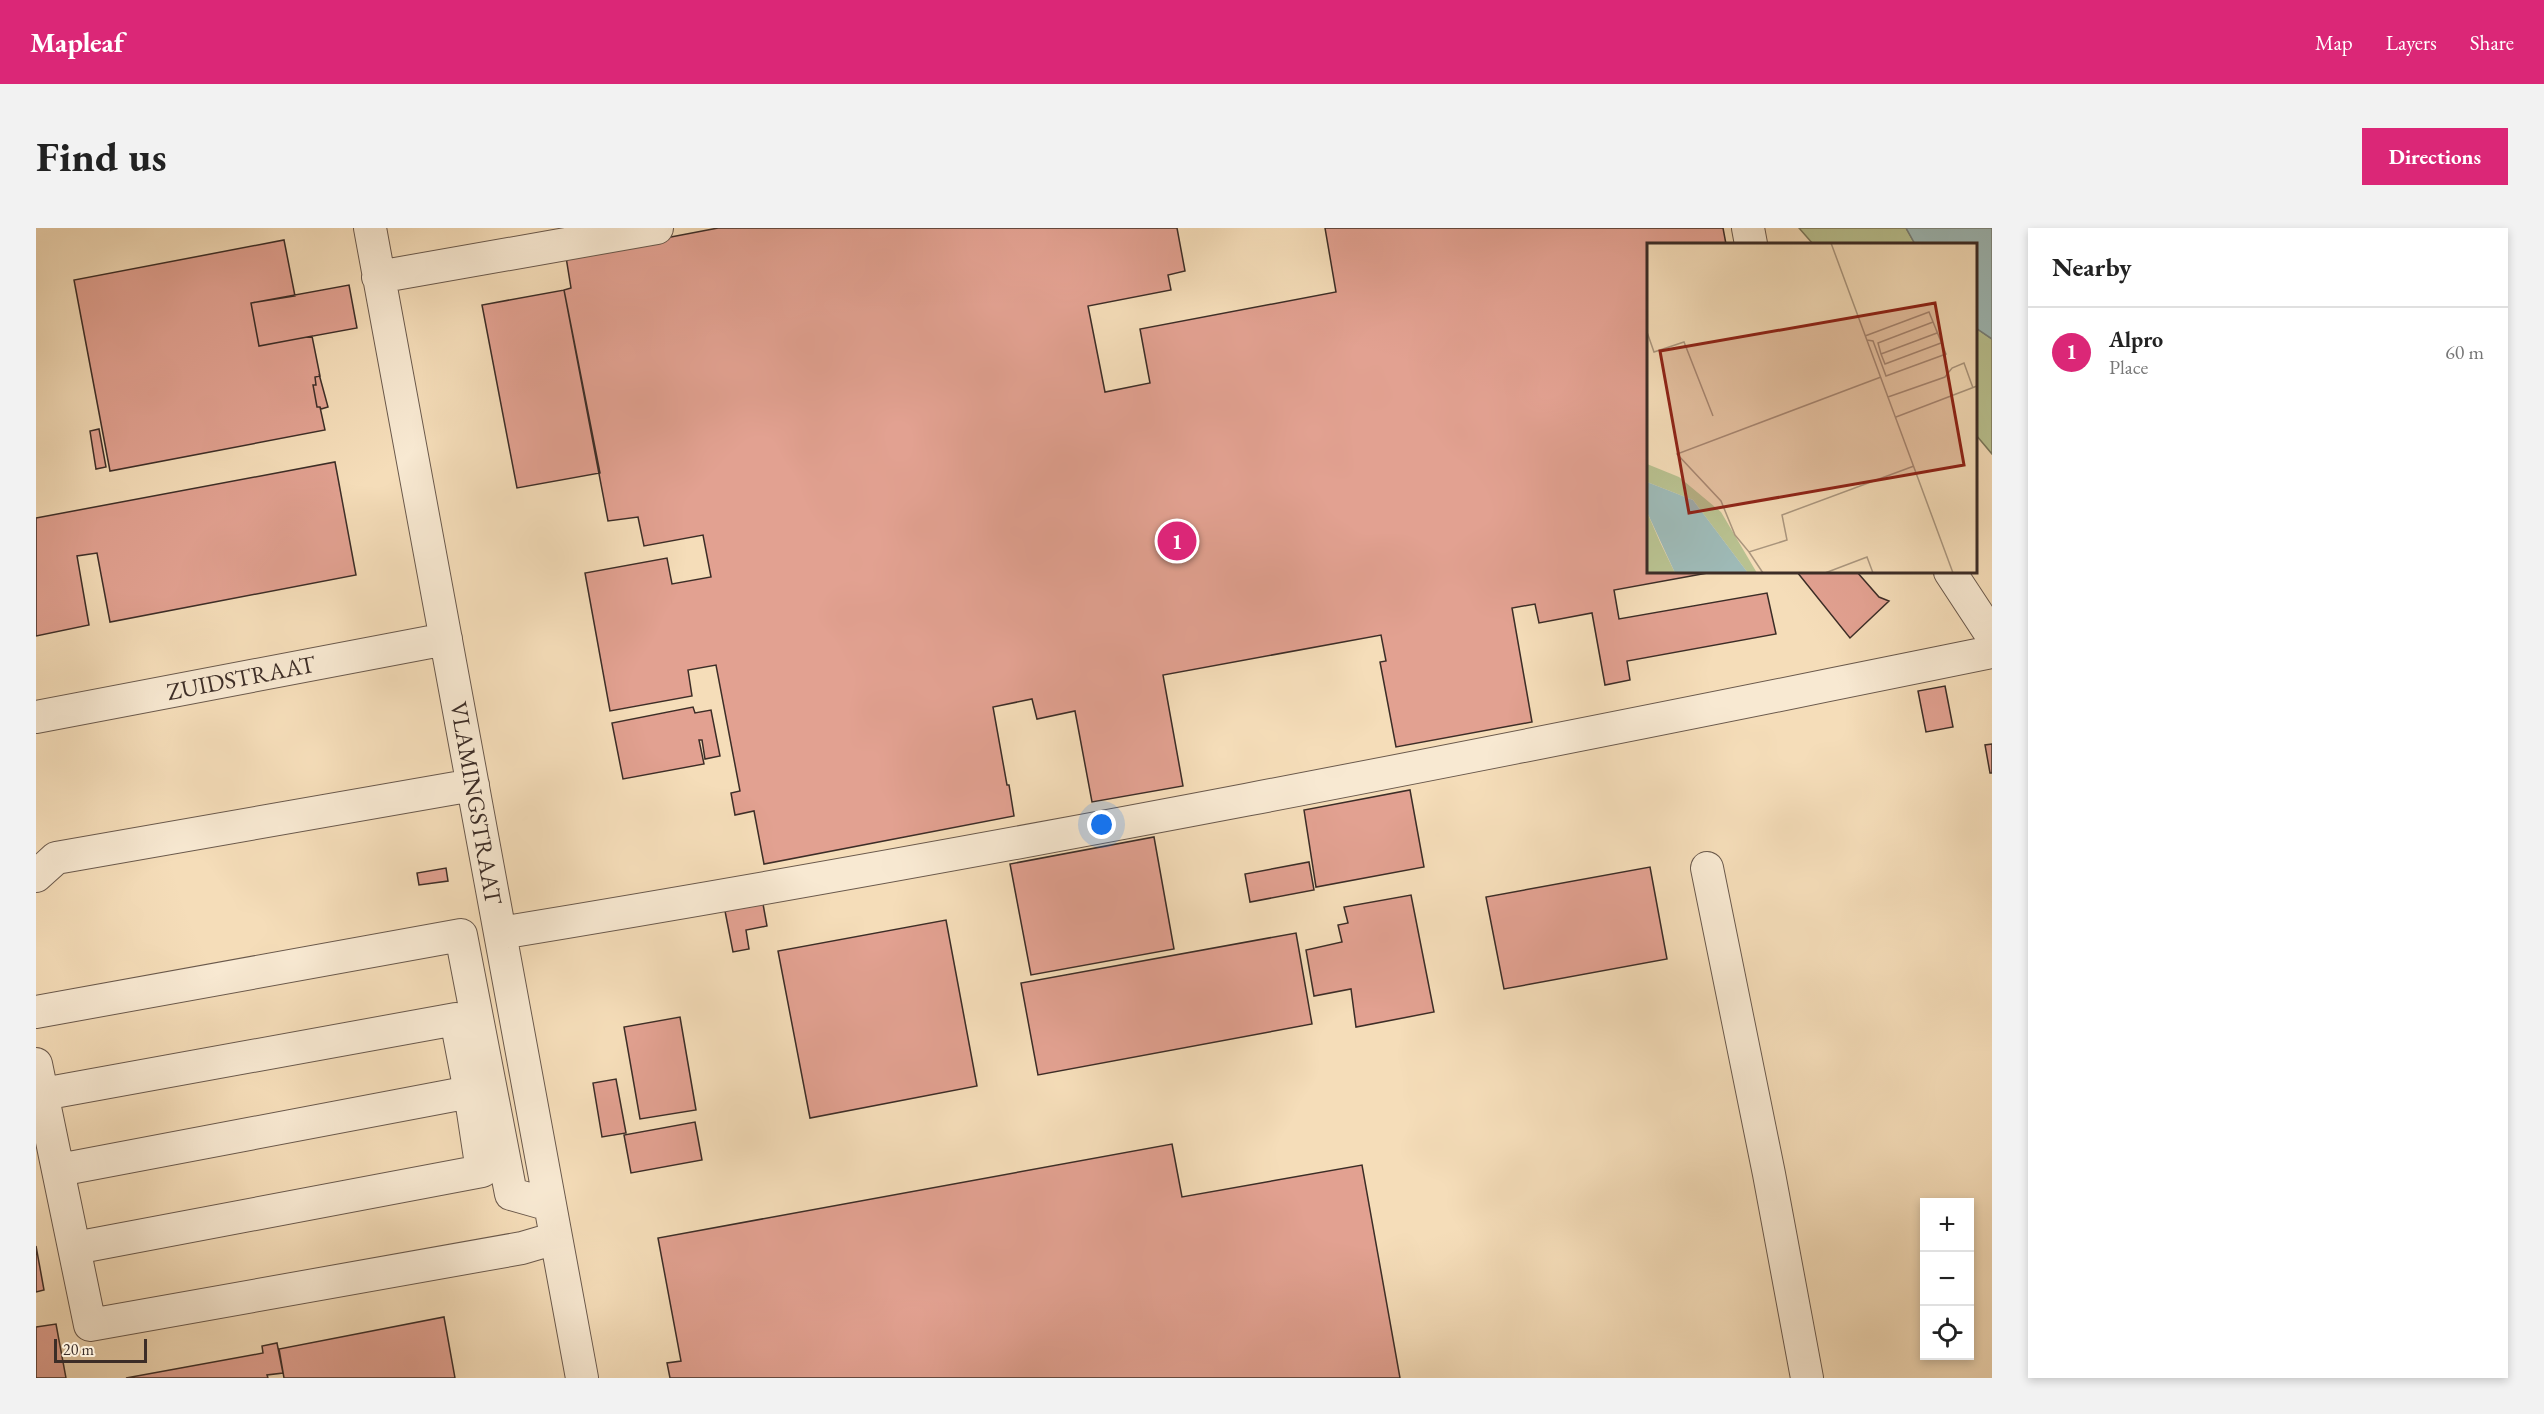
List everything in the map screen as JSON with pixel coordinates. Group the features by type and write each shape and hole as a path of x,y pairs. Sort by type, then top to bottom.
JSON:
{"street":[{"name":"VLAMINGSTRAAT","path":"370,228 582,1378"},
{"path":"378,277 657,228"},
{"path":"1748,228 1751,243"},
{"path":"1951,573 1992,636"},
{"name":"ZUIDSTRAAT","path":"36,717 446,639"},
{"path":"500,933 761,890 1557,740 1992,651"},
{"path":"36,876 56,858 473,785"},
{"path":"1707,868 1769,1174 1807,1378"},
{"path":"36,1012 461,935 512,1194 550,1205"},
{"path":"75,1248 482,1171 456,1019 39,1079 90,1325 522,1248 556,1238"},
{"path":"59,1170 470,1092"}],"green space":[{"path":"1799,228 1906,228 1914,243 1812,243"},
{"path":"1977,329 1992,339 1992,454 1977,436"}],"water":[{"path":"1906,228 1992,228 1992,339 1977,329 1977,243 1914,243"}],"building":[{"path":"718,228 1177,228 1185,271 1168,275 1171,290 1088,306 1105,392 1150,383 1140,329 1336,292 1325,228 1723,228 1726,243 1647,243 1647,573 1708,573 1614,590 1619,619 1767,593 1776,634 1627,661 1630,680 1605,685 1592,613 1539,623 1535,604 1512,608 1532,722 1396,747 1380,662 1386,661 1381,635 1163,675 1183,786 1092,802 1075,711 1037,719 1032,699 993,707 1014,816 764,864 754,811 735,815 731,793 740,791 716,665 688,670 692,696 610,711 585,573 667,558 672,584 711,577 703,535 644,546 638,517 608,521 564,290 571,288 566,257"},
{"path":"284,240 295,296 251,303 259,346 312,336 320,376 315,377 316,385 313,385 317,407 320,407 325,430 110,471 74,280"},
{"path":"349,285 357,328 259,346 251,303"},
{"path":"564,290 600,473 517,488 482,305"},
{"path":"320,376 328,407 321,409 317,407 313,385 316,385 315,377"},
{"path":"99,429 106,467 96,469 90,431"},
{"path":"335,462 356,575 110,622 97,553 77,556 89,625 36,636 36,518"},
{"path":"1798,573 1858,573 1879,597 1889,601 1850,638"},
{"path":"1945,686 1953,727 1926,732 1918,691"},
{"path":"693,707 695,713 711,710 720,756 705,759 702,740 699,740 704,764 623,779 612,723"},
{"path":"1992,744 1992,773 1990,773 1985,745"},
{"path":"1410,790 1424,867 1316,887 1304,810"},
{"path":"1154,837 1174,949 1031,975 1010,864"},
{"path":"1309,862 1314,890 1250,902 1245,874"},
{"path":"1650,867 1667,959 1504,989 1486,897"},
{"path":"446,868 448,881 419,885 417,873"},
{"path":"1411,895 1434,1012 1356,1027 1351,989 1314,996 1306,950 1342,942 1338,925 1348,923 1344,907"},
{"path":"763,904 767,926 746,930 749,949 733,952 725,911"},
{"path":"946,920 977,1086 810,1118 778,951"},
{"path":"1296,933 1312,1024 1038,1075 1021,983"},
{"path":"680,1017 696,1110 640,1119 624,1027"},
{"path":"616,1079 626,1133 602,1137 593,1083"},
{"path":"695,1122 702,1160 631,1173 624,1135"},
{"path":"1172,1144 1182,1197 1362,1165 1400,1378 670,1378 667,1363 681,1361 658,1238"},
{"path":"36,1246 44,1290 36,1292"},
{"path":"444,1317 455,1378 284,1378 279,1349"},
{"path":"56,1324 66,1378 36,1378 36,1327"},
{"path":"277,1343 283,1373 267,1375 268,1378 126,1378 263,1353 262,1346"}],"place":[{"name":"Alpro","path":"1177,541"}]}
